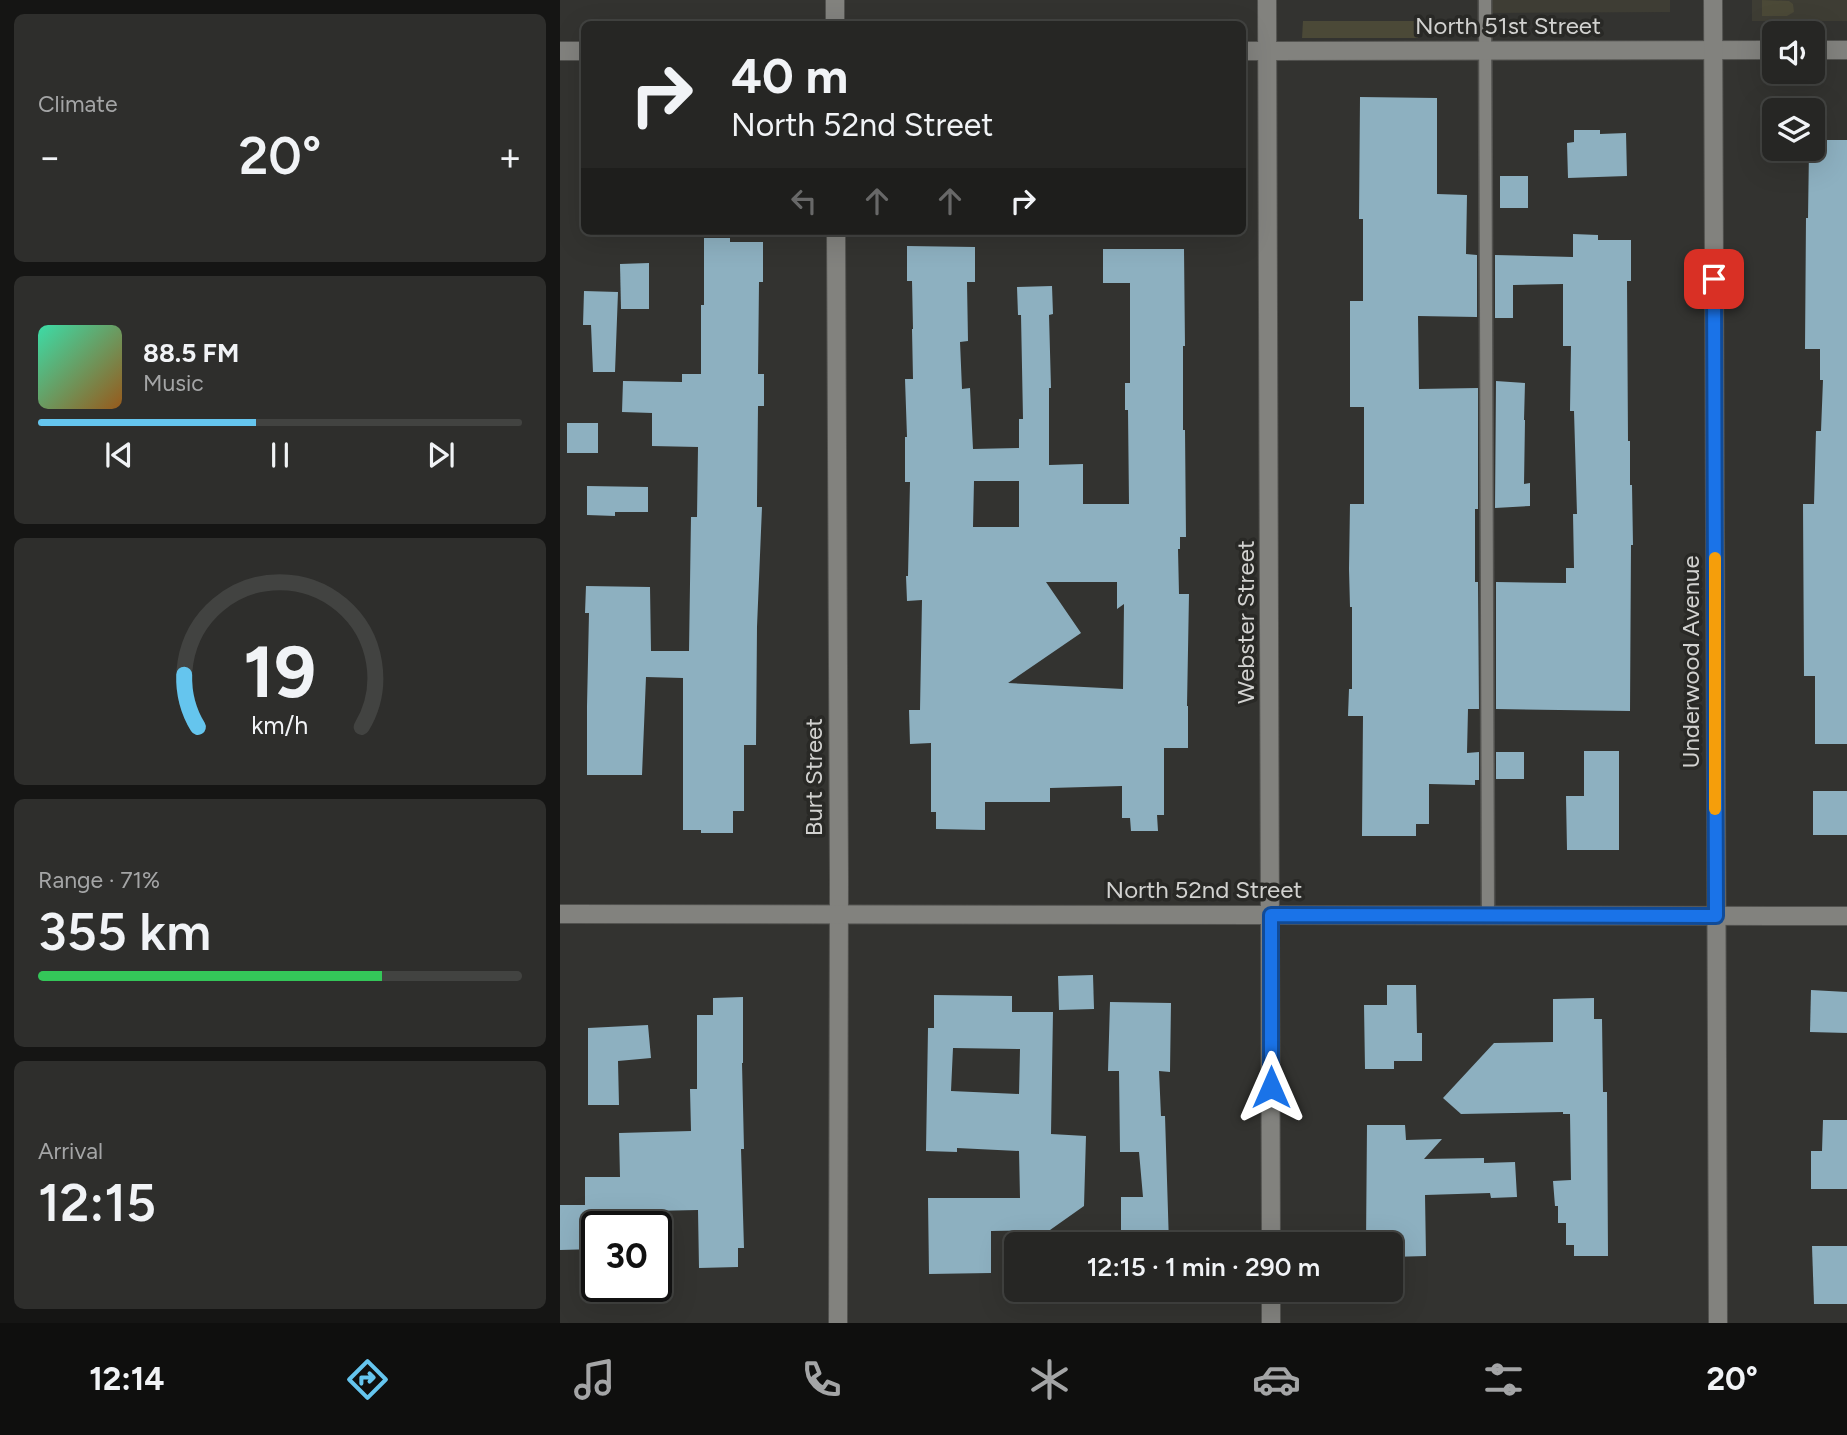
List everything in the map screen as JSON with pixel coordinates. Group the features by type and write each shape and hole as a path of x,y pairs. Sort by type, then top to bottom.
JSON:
{"street":[{"path":"835,0 835,21"},
{"name":"Webster Street","path":"1268,0 1271,1232"},
{"name":"Underwood Avenue","path":"1713,0 1718,1323"},
{"name":"North 51st Street","path":"1246,51 1762,50"},
{"path":"1825,50 1847,50"},
{"path":"560,51 581,51"},
{"name":"Burt Street","path":"836,235 838,1323"},
{"name":"North 52nd Street","path":"560,914 1847,916"},
{"path":"1271,1302 1271,1323"}],"lane":[{"path":"1485,0 1488,915"}],"shaded area":[{"path":"1489,0 1670,0 1670,12 1489,13"},
{"path":"1752,0 1847,0 1847,21 1752,21"},
{"path":"1762,0 1789,1 1793,4 1794,12 1787,16 1762,16"},
{"path":"1303,21 1418,21 1418,38 1302,38"}],"building":[{"path":"1360,97 1437,98 1437,194 1467,195 1466,254 1477,255 1477,317 1418,316 1419,389 1478,388 1475,582 1478,582 1479,709 1468,709 1467,753 1479,752 1479,780 1475,780 1475,785 1429,784 1429,824 1416,824 1416,836 1362,836 1363,716 1348,716 1349,689 1352,689 1350,504 1364,504 1364,407 1350,407 1350,301 1363,301 1363,219 1359,219"},
{"path":"1574,130 1600,130 1600,134 1626,133 1627,176 1568,178 1567,143 1574,142"},
{"path":"1825,140 1847,140 1847,744 1815,744 1815,676 1804,676 1803,504 1814,504 1816,431 1821,431 1823,380 1820,380 1820,349 1805,349 1809,161 1825,161"},
{"path":"1500,176 1528,176 1528,208 1500,208"},
{"path":"1573,234 1598,235 1598,240 1631,240 1631,281 1627,281 1628,441 1633,545 1630,711 1496,709 1496,582 1566,583 1566,568 1574,568 1573,514 1577,514 1574,411 1570,411 1571,346 1563,346 1563,284 1513,285 1513,318 1495,318 1495,255 1573,257"},
{"path":"704,238 730,238 730,242 763,242 763,282 759,282 758,374 764,374 764,406 758,406 757,507 762,507 756,745 744,745 744,811 733,811 733,833 683,830 683,678 646,677 642,775 587,775 589,613 585,613 586,586 650,587 651,651 689,651 691,517 697,517 698,447 652,446 652,413 622,412 623,381 682,382 682,374 701,374"},
{"path":"907,246 975,247 975,282 967,282 968,341 960,342 962,389 970,388 973,449 1019,448 1019,419 1023,419 1021,315 1018,315 1017,287 1052,286 1053,314 1049,315 1049,465 1083,464 1083,504 1129,504 1128,410 1125,410 1125,383 1130,383 1130,283 1103,283 1103,249 1184,249 1183,430 1186,537 1180,537 1178,549 1179,594 1189,594 1188,748 1164,748 1164,815 1157,815 1158,831 1131,831 1130,818 1122,818 1122,786 1050,788 1050,802 985,802 985,830 936,829 936,812 931,812 931,743 910,744 909,710 920,710 922,600 907,601 910,482 905,482 905,379 913,379 913,329 912,281 907,281","holes":["974,481 1019,481 1019,527 973,527","1046,582 1117,582 1117,609 1124,604 1123,689 1008,683 1081,633"]},
{"path":"649,263 649,309 621,309 620,264"},
{"path":"584,291 618,292 615,372 593,372 591,325 583,325"},
{"path":"1496,381 1525,383 1524,484 1530,483 1530,506 1495,508"},
{"path":"567,423 598,423 598,453 567,453"},
{"path":"587,486 648,487 648,512 615,512 615,516 587,515"},
{"path":"1584,751 1619,751 1619,850 1567,850 1566,796 1584,796"},
{"path":"1496,752 1524,752 1524,779 1496,779"},
{"path":"1813,791 1847,791 1847,835 1813,835"},
{"path":"1093,975 1094,1009 1059,1010 1058,976"},
{"path":"1387,985 1416,985 1417,1033 1422,1033 1422,1061 1394,1061 1394,1069 1365,1069 1364,1005 1387,1005"},
{"path":"1811,990 1847,992 1847,1033 1810,1032"},
{"path":"934,995 1012,996 1012,1012 1053,1012 1051,1134 1086,1136 1084,1206 1050,1230 991,1231 991,1273 929,1274 928,1198 1020,1198 1019,1151 957,1148 957,1152 926,1151 928,1028 934,1028","holes":["953,1048 1020,1049 1019,1094 951,1091"]},
{"path":"743,997 744,1149 741,1149 744,1248 738,1248 738,1267 699,1268 698,1210 581,1211 581,1249 560,1250 560,1205 585,1205 585,1177 620,1177 619,1133 691,1131 690,1089 697,1089 697,1015 713,1015 713,998"},
{"path":"1594,998 1594,1019 1602,1019 1603,1092 1607,1092 1608,1256 1574,1256 1574,1245 1566,1245 1566,1223 1558,1223 1553,1181 1571,1180 1570,1114 1461,1114 1443,1098 1494,1043 1553,1042 1553,999"},
{"path":"1110,1002 1171,1003 1170,1072 1159,1071 1161,1116 1165,1116 1169,1232 1121,1232 1121,1197 1143,1197 1139,1152 1120,1152 1119,1071 1108,1071"},
{"path":"648,1025 651,1058 618,1061 619,1105 588,1105 588,1028"},
{"path":"1823,1120 1847,1120 1847,1189 1811,1189 1811,1151 1822,1151"},
{"path":"1367,1125 1405,1125 1406,1140 1442,1139 1424,1159 1484,1158 1484,1163 1515,1162 1517,1197 1491,1198 1490,1193 1425,1195 1426,1256 1403,1257 1403,1232 1366,1232"},
{"path":"1812,1246 1847,1246 1847,1304 1814,1304"}],"slow traffic":[{"path":"1715,558 1715,809"}],"route":[{"path":"1271,1087 1271,915 1716,916 1714,279"}]}
